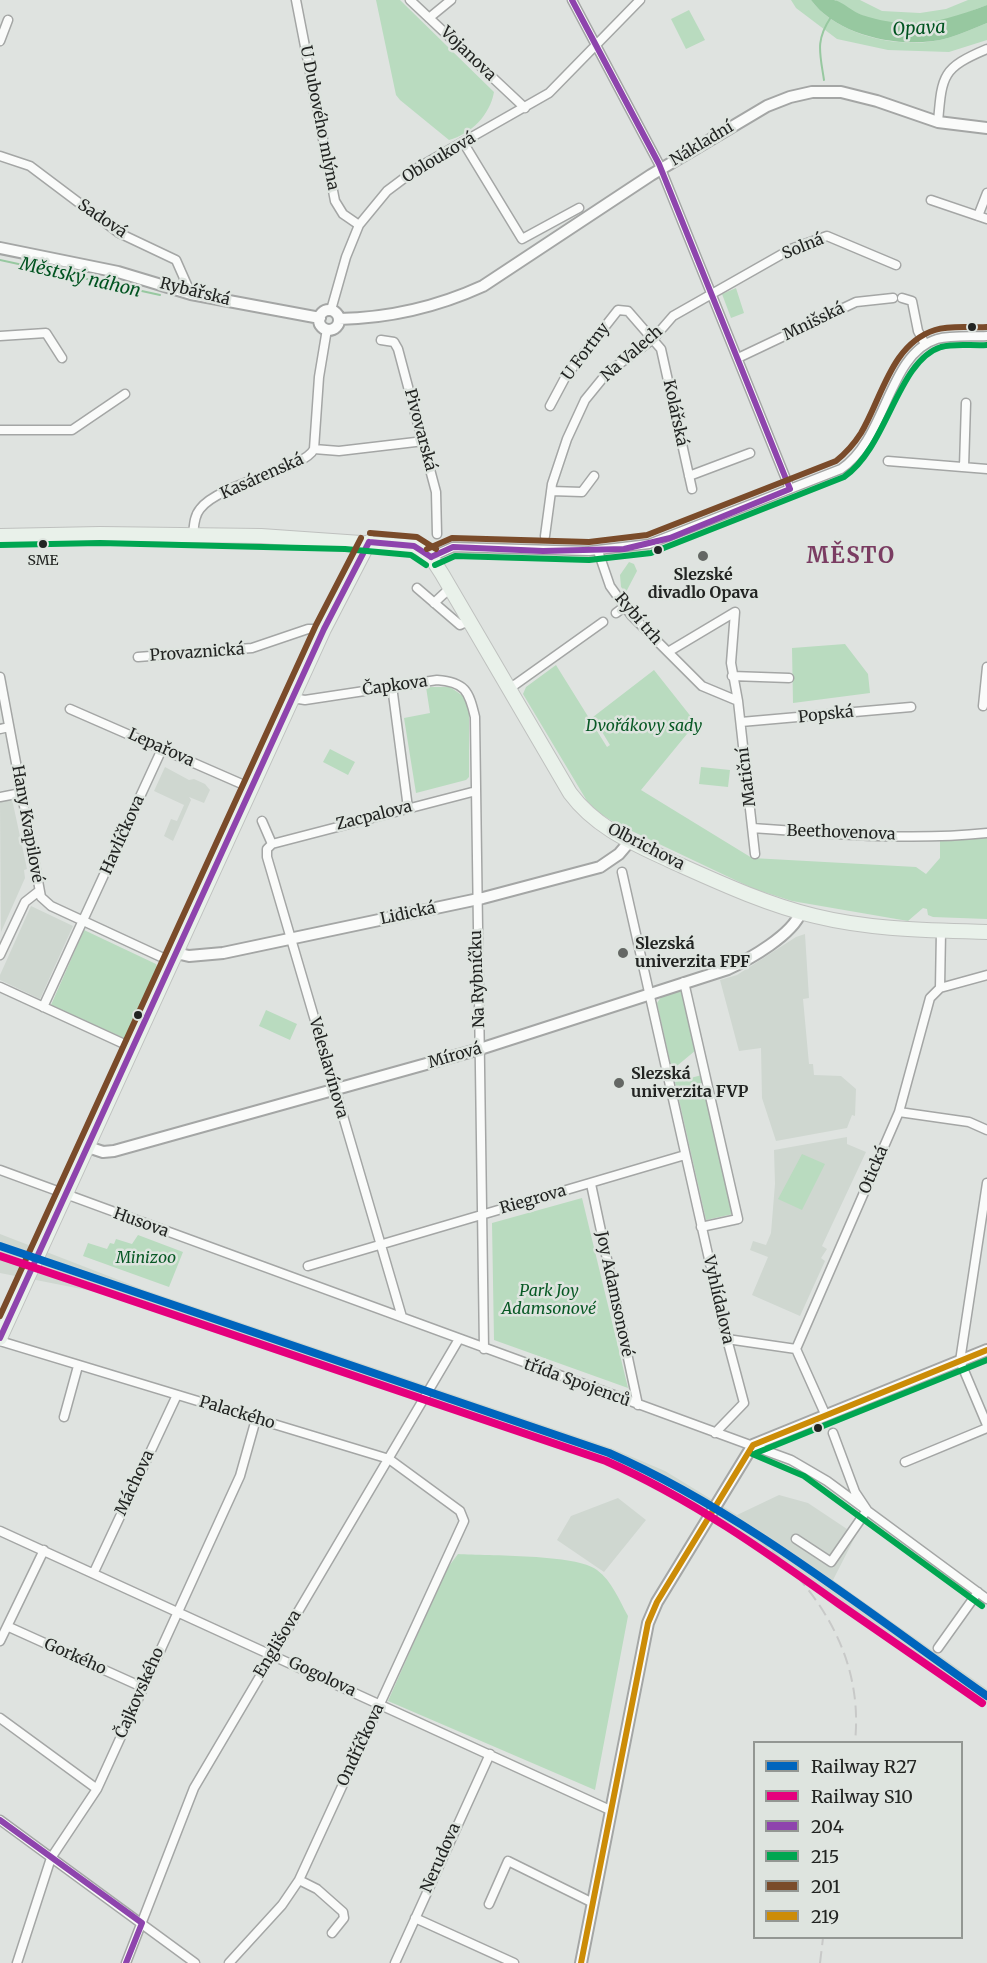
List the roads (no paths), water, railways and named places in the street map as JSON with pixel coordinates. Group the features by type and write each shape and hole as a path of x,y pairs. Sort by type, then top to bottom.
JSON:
{"main road":[{"path":"0,536 193,535 369,542 414,546 431,557"},
{"path":"1,1335 324,629 369,542"},
{"name":"Olbrichova","path":"431,557 576,801 601,824 630,841 725,885 801,912 859,925 934,931 987,932"}],"street":[{"name":"U Dubového mlýna","path":"296,0 335,201 343,214 359,225"},
{"name":"Vojanova","path":"410,0 525,108"},
{"path":"429,18 451,0"},
{"path":"572,0 662,169 790,489"},
{"name":"Oblouková","path":"335,315 346,257 359,225 394,185 549,93 640,0"},
{"path":"0,41 8,20"},
{"path":"938,122 941,87 951,68 987,49"},
{"name":"Nákladní","path":"335,315 376,317 408,312 457,298 483,286 662,169 767,106 812,92 857,95 938,122 987,128"},
{"path":"463,142 522,239 579,208"},
{"name":"Sadová","path":"0,156 30,166 119,233 176,260 191,294"},
{"path":"931,200 983,218 987,193"},
{"name":"Solná","path":"713,294 791,249 827,236 896,265"},
{"name":"Rybářská","path":"0,248 118,272 191,294 320,318"},
{"name":"Na Valech","path":"545,536 551,491 567,439 585,400 607,373 653,339 673,316 713,294"},
{"name":"Mnišská","path":"738,358 856,302 897,298 912,301 918,331 925,344"},
{"name":"U Fortny","path":"550,406 566,376 618,310 628,311 653,339"},
{"path":"324,312 335,315 337,326 327,329 322,326 320,318 324,312"},
{"path":"314,449 319,377 327,329"},
{"path":"0,336 46,333 62,358"},
{"path":"431,557 453,547 598,551 624,549 670,538 841,469 856,458 867,444 902,370 912,355 925,344 940,339 987,336"},
{"name":"Kolářská","path":"653,339 661,349 666,364 692,489"},
{"name":"Pivovarská","path":"381,340 394,342 398,349 436,492 437,534"},
{"path":"0,430 72,430 125,394"},
{"path":"964,467 966,403"},
{"name":"Kasárenská","path":"193,535 195,516 204,504 265,473 308,457 314,449 339,451 424,441"},
{"path":"689,476 750,453"},
{"path":"888,461 987,469"},
{"path":"551,491 582,492 594,476"},
{"name":"Rybí trh","path":"598,551 610,586 624,607 702,687 738,701"},
{"path":"417,588 460,625 468,621"},
{"path":"434,603 450,588"},
{"path":"616,613 624,607"},
{"name":"Rybí trh","path":"668,652 735,612 732,676 738,701"},
{"path":"509,689 603,622"},
{"name":"Provaznická","path":"138,657 252,648 308,629 324,629"},
{"path":"972,706 985,706 987,667"},
{"path":"732,676 789,678"},
{"name":"Hany Kvapilové","path":"0,677 5,728 21,793 39,891 46,903 174,958"},
{"name":"Čapkova","path":"292,698 305,700 437,680 452,681 463,687 471,698 476,717"},
{"path":"392,686 408,808"},
{"name":"Matiční","path":"738,701 754,828 755,854"},
{"name":"Popská","path":"741,722 911,707"},
{"name":"Lepařova","path":"70,709 251,788"},
{"name":"Na Rybníčku","path":"476,717 476,900 484,1215 484,1349"},
{"name":"Havlíčkova","path":"43,1007 162,749"},
{"name":"Zacpalova","path":"272,844 477,790"},
{"path":"0,797 21,793"},
{"name":"Veleslavínova","path":"262,821 272,844 267,849 267,856 402,1317"},
{"name":"Beethovenova","path":"754,828 848,835 987,834"},
{"name":"Lidická","path":"174,958 223,953 476,900 600,867 619,854 630,841"},
{"name":"Vyhlídalova","path":"622,872 701,1227 744,1403 715,1433"},
{"path":"0,955 25,902 39,891"},
{"name":"Mírová","path":"88,1147 103,1152 114,1151 480,1049 650,994 742,963 794,926 801,912"},
{"path":"934,931 940,988 987,975"},
{"path":"684,982 738,1219 701,1227"},
{"path":"0,987 133,1048"},
{"name":"Otická","path":"796,1349 899,1112 930,998 940,988"},
{"path":"899,1112 969,1122 987,1130"},
{"name":"Riegrova","path":"308,1266 381,1247 685,1155"},
{"name":"Husova","path":"0,1170 402,1317"},
{"path":"905,1462 987,1427 960,1361 987,1183"},
{"name":"Joy Adamsonové","path":"591,1184 638,1405"},
{"name":"třída Spojenců","path":"402,1317 459,1340 753,1445 808,1468 987,1599"},
{"name":"Palackého","path":"1,1335 78,1366 389,1459 460,1511"},
{"path":"727,1339 796,1349 826,1416"},
{"name":"Englišova","path":"126,1963 194,1788 459,1340"},
{"path":"581,1963 648,1623 697,1535 753,1445 987,1350"},
{"path":"64,1416 78,1366"},
{"name":"Máchova","path":"94,1572 177,1395"},
{"name":"Čajkovského","path":"17,1963 51,1858 97,1789 240,1476 256,1419"},
{"path":"796,1539 831,1562 867,1510 855,1492 833,1433"},
{"name":"Ondříčkova","path":"229,1963 282,1905 299,1880 464,1521 460,1511"},
{"name":"Gogolova","path":"0,1531 94,1572 610,1810"},
{"path":"0,1641 9,1627 44,1550"},
{"path":"938,1648 978,1592"},
{"name":"Gorkého","path":"9,1627 142,1688"},
{"path":"0,1718 97,1789"},
{"name":"Nerudova","path":"394,1963 489,1754"},
{"path":"0,1820 195,1963"},
{"path":"489,1904 508,1861 593,1903"},
{"path":"299,1880 317,1889 343,1912 344,1917 332,1932"},
{"path":"415,1918 514,1963"}],"water":[{"name":"Opava","path":"811,0 834,0 862,15 896,23 940,20 987,5 987,23 948,38 931,41 893,41 855,31 838,23 823,13"}],"waterway":[{"path":"824,80 820,47 823,33 831,17"},
{"name":"Městský náhon","path":"0,260 160,295"}],"railway":[{"path":"730,1517 783,1561 824,1613 840,1642 850,1673 856,1707 855,1741"},
{"path":"820,1963 823,1939"}],"rail line":[{"name":"R27","path":"0,1246 609,1453 659,1477 756,1534 987,1696"},
{"name":"S10","path":"0,1256 606,1461 726,1526 982,1703"}],"place":[{"name":"SME","path":"43,544"},
{"name":"Slezské divadlo Opava","path":"703,556"},
{"name":"Slezská univerzita FPF","path":"623,953"},
{"name":"Slezská univerzita FVP","path":"619,1083"}],"district":[{"name":"MĚSTO","path":"851,557"}],"park label":[{"name":"Dvořákovy sady","path":"644,726"},
{"name":"Minizoo","path":"146,1258"},
{"name":"Park Joy Adamsonové","path":"549,1300"}]}
